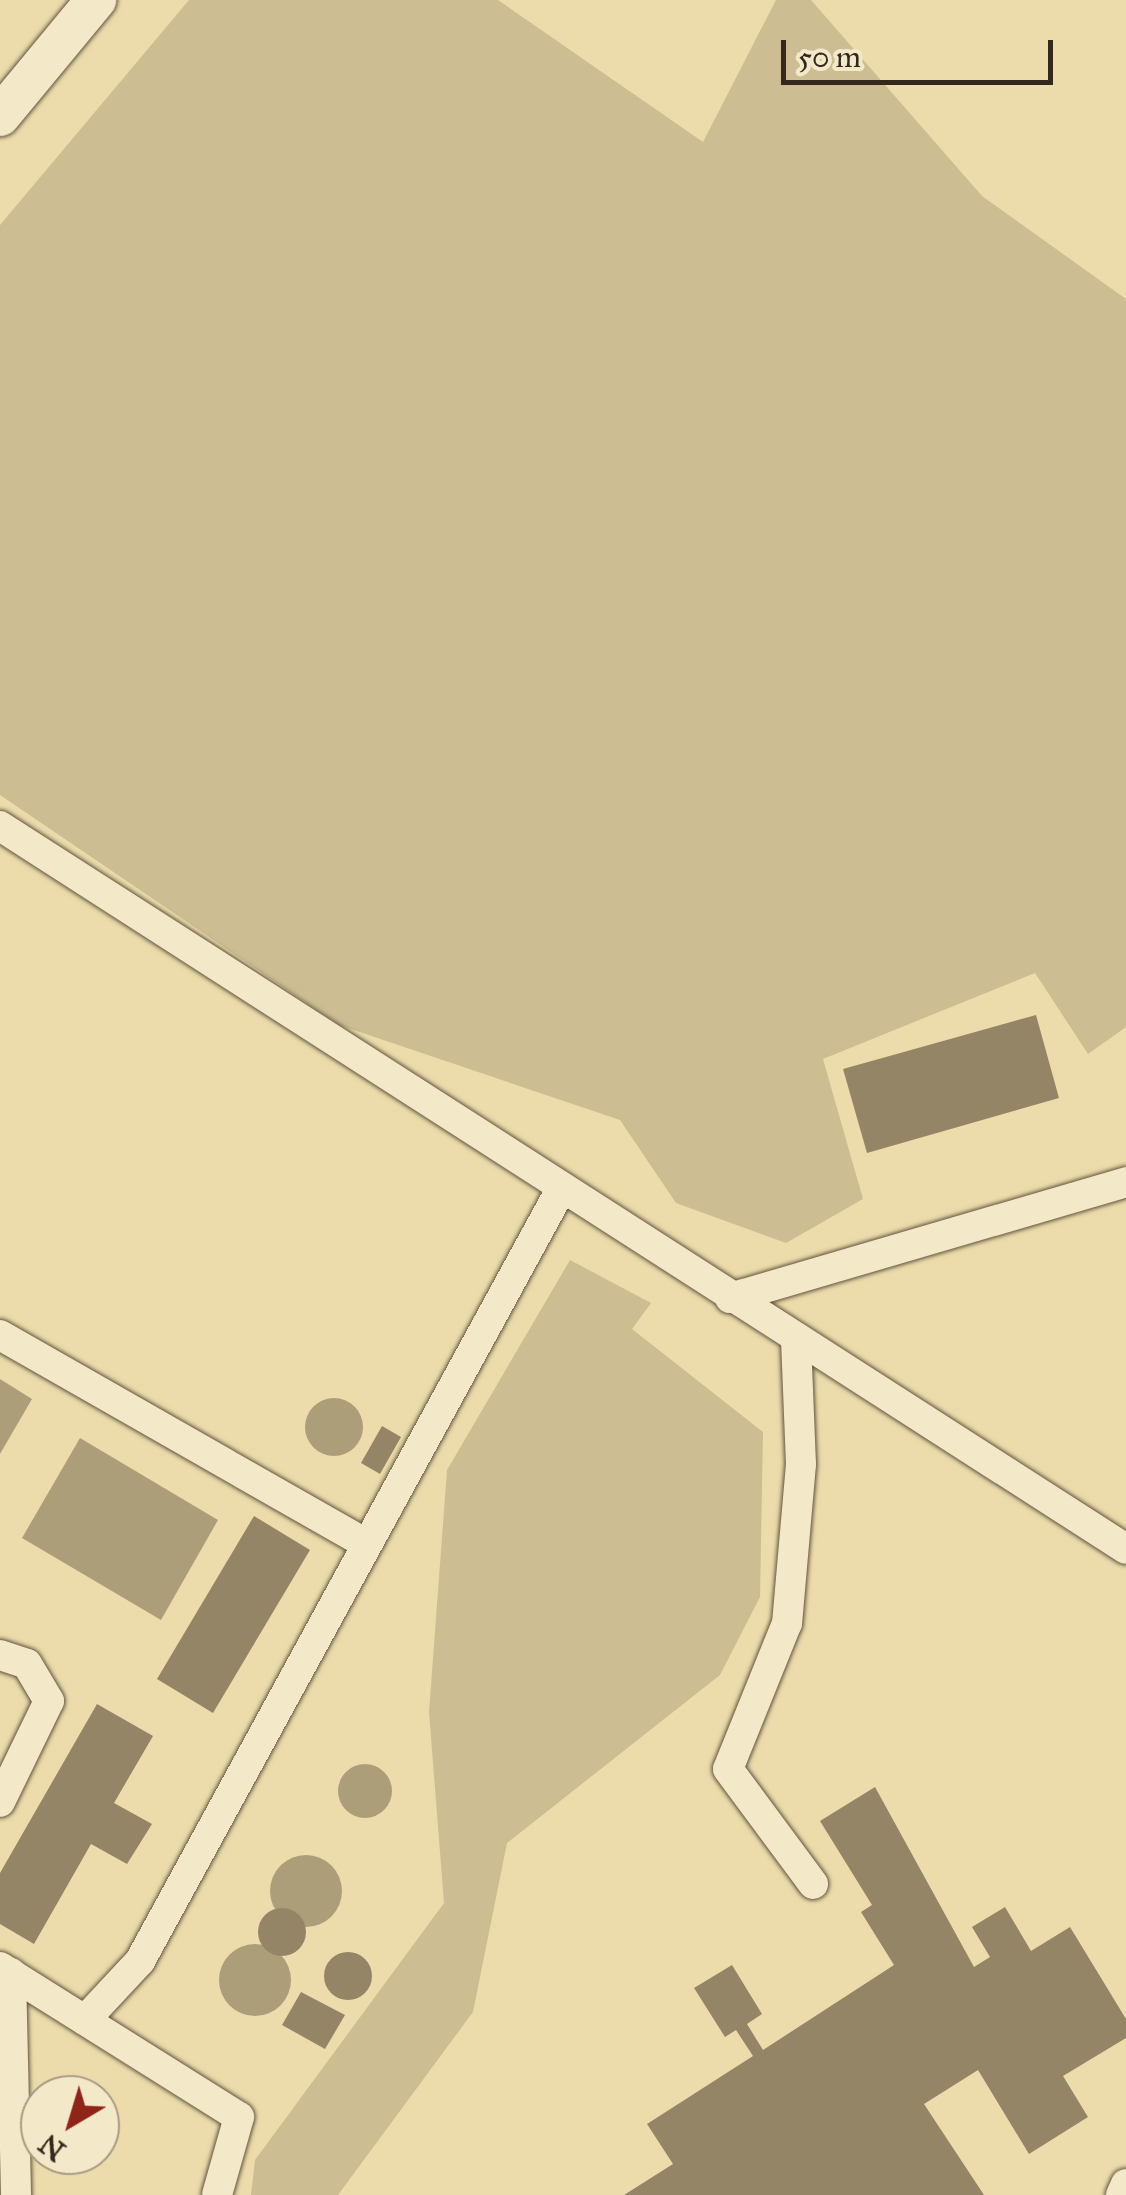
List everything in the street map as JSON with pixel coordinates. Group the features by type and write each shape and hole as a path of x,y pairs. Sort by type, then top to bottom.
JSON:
{"street":[{"path":"0,116 96,0"},
{"path":"0,826 1126,1549"},
{"path":"730,1298 1126,1182"},
{"path":"86,2020 140,1961 561,1188"},
{"path":"0,1335 366,1544"},
{"path":"796,1340 800,1464 787,1623 728,1768 813,1884"},
{"path":"0,1654 27,1664 50,1701 0,1802"},
{"path":"5,1970 239,2117 217,2195"},
{"path":"5,1970 16,2195"},
{"path":"1121,2195 1126,2184"}],"shaded area":[{"path":"189,0 498,0 703,142 776,0 811,0 982,196 1126,299 1126,1027 1088,1054 1035,973 823,1059 863,1199 786,1243 676,1203 620,1120 339,1025 0,795 0,225"},
{"path":"570,1260 651,1303 632,1329 763,1432 760,1597 720,1675 507,1843 473,2012 338,2195 251,2195 255,2160 444,1903 429,1712 447,1470"},
{"path":"0,1379 32,1399 0,1454"},
{"path":"334,1398 354,1407 363,1427 354,1447 334,1456 314,1447 305,1427 314,1407"},
{"path":"80,1438 218,1520 161,1620 22,1538"},
{"path":"365,1764 384,1772 392,1791 384,1810 365,1818 346,1810 338,1791 346,1772"},
{"path":"306,1855 331,1866 342,1891 331,1916 306,1927 281,1916 270,1891 281,1866"},
{"path":"255,1944 280,1955 291,1980 280,2005 255,2016 230,2005 219,1980 230,1955"}],"building":[{"path":"1036,1015 1059,1098 867,1153 843,1069"},
{"path":"382,1426 401,1437 380,1474 361,1463"},
{"path":"254,1516 310,1550 213,1713 157,1679"},
{"path":"97,1704 153,1736 114,1803 152,1824 127,1864 91,1844 34,1944 0,1924 0,1873"},
{"path":"875,1787 974,1967 990,1957 972,1927 1005,1907 1031,1951 1070,1927 1126,2019 1126,2038 1063,2076 1088,2117 1029,2154 978,2070 924,2104 984,2195 624,2195 673,2164 647,2124 753,2056 736,2030 725,2037 694,1988 732,1965 762,2014 747,2024 763,2050 894,1965 861,1912 872,1905 820,1821"},
{"path":"282,1908 299,1915 306,1932 299,1949 282,1956 265,1949 258,1932 265,1915"},
{"path":"348,1952 365,1959 372,1976 365,1993 348,2000 331,1993 324,1976 331,1959"},
{"path":"301,1992 345,2015 325,2049 282,2025"}]}
